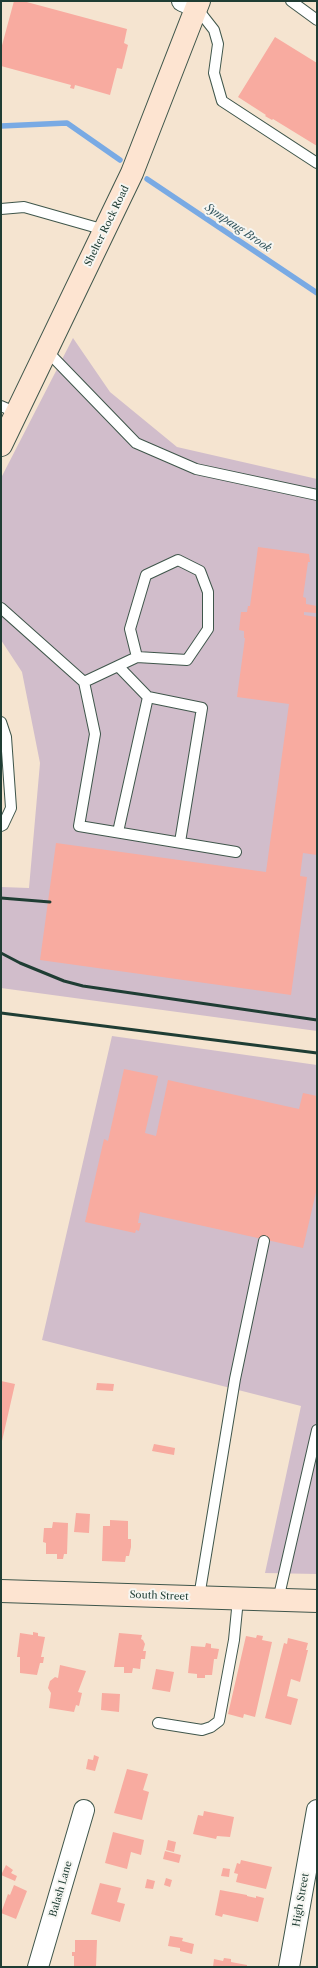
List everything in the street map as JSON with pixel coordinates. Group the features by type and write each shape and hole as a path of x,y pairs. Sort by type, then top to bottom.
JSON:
{"street":[{"name":"Shelter Rock Road","path":"1,445 9,409 47,351 132,174 192,3"},
{"name":"South Street","path":"1,1591 317,1601"},
{"name":"Balash Lane","path":"38,1967 84,1810"},
{"name":"High Street","path":"289,1967 312,1863 317,1810"}],"lane":[{"path":"291,1 317,20"},
{"path":"192,3 214,30 218,44 214,73 222,101 317,163"},
{"path":"1,209 24,207 105,230"},
{"path":"47,351 136,442 196,469 317,495"},
{"path":"84,682 137,658 187,660 208,629 208,592 200,571 178,560 146,575 130,629 137,658"},
{"path":"1,608 84,682 95,734 79,826 236,852"},
{"path":"118,666 148,697 202,708 180,842"},
{"path":"118,832 148,697"},
{"path":"1,722 6,737 11,808 3,825 1,826"},
{"path":"199,1597 235,1379 264,1241"},
{"path":"278,1600 317,1430"},
{"path":"158,1723 202,1730 211,1727 219,1721 234,1640 238,1599"}],"shaded area":[{"path":"73,338 110,392 177,447 317,479 317,1031 1,988 1,887 29,888 40,763 22,672 1,640 1,478"},
{"path":"112,1036 317,1065 317,1574 265,1573 301,1406 42,1340"}],"building":[{"path":"14,1 23,1 127,29 124,43 128,45 122,69 117,68 110,95 75,85 74,89 70,88 71,85 1,66 1,49"},
{"path":"275,37 317,63 317,146 273,119 272,120 265,116 266,115 238,97"},
{"path":"258,547 309,554 310,562 308,562 303,597 306,598 306,604 317,606 316,613 304,612 304,615 317,617 317,855 303,853 300,876 307,877 291,995 40,960 56,843 266,872 289,704 237,697 245,638 244,631 239,630 241,612 247,612 248,606 250,606"},
{"path":"124,1069 158,1076 145,1133 156,1136 168,1080 299,1109 303,1093 317,1096 317,1188 303,1248 140,1212 138,1223 141,1223 139,1231 136,1230 135,1233 85,1222 104,1139 108,1141"},
{"path":"1,1381 15,1384 2,1441 1,1441"},
{"path":"97,1383 114,1384 113,1391 96,1390"},
{"path":"154,1444 175,1448 174,1455 152,1451"},
{"path":"76,1513 90,1514 89,1533 74,1532"},
{"path":"110,1520 128,1521 128,1539 131,1539 131,1547 129,1556 126,1556 125,1562 102,1561 103,1526 110,1526"},
{"path":"53,1522 68,1523 67,1554 64,1554 63,1559 57,1559 57,1554 46,1554 46,1543 43,1542 44,1528 52,1528"},
{"path":"33,1632 38,1633 38,1636 45,1637 41,1657 44,1657 43,1663 40,1663 37,1675 20,1673 20,1657 17,1657 20,1633 33,1635"},
{"path":"119,1633 142,1635 141,1639 145,1644 143,1651 146,1651 145,1659 141,1659 140,1669 133,1668 132,1673 124,1673 124,1667 114,1667"},
{"path":"257,1635 263,1636 262,1640 272,1642 255,1717 244,1714 243,1718 228,1714 246,1636 256,1638"},
{"path":"288,1638 308,1643 306,1650 308,1650 300,1682 291,1679 287,1696 298,1699 291,1725 265,1718 284,1643 287,1644"},
{"path":"206,1643 211,1644 211,1648 219,1649 217,1659 214,1659 212,1675 205,1675 205,1678 197,1678 197,1674 188,1673 191,1646 205,1647"},
{"path":"60,1665 86,1671 78,1692 82,1693 79,1706 76,1705 74,1712 49,1708 51,1693 48,1688 50,1681 55,1677 58,1678"},
{"path":"156,1669 174,1672 170,1692 152,1689"},
{"path":"102,1693 120,1694 119,1712 101,1710"},
{"path":"94,1755 99,1757 95,1771 86,1769 88,1759 93,1760"},
{"path":"127,1769 148,1774 143,1790 149,1792 142,1820 114,1813"},
{"path":"204,1811 234,1817 230,1837 217,1836 216,1839 193,1834 198,1815 203,1816"},
{"path":"113,1832 144,1840 141,1855 131,1852 127,1869 105,1863"},
{"path":"168,1840 176,1842 174,1852 166,1850"},
{"path":"165,1851 181,1855 179,1863 163,1859"},
{"path":"241,1860 272,1867 266,1889 236,1882 238,1874 234,1873 237,1863 240,1864"},
{"path":"6,1865 13,1870 11,1873 17,1876 15,1881 1,1875"},
{"path":"223,1868 230,1869 229,1877 221,1876"},
{"path":"166,1878 172,1880 170,1887 164,1885"},
{"path":"147,1879 155,1881 153,1889 145,1888"},
{"path":"100,1883 121,1888 117,1902 125,1904 120,1922 91,1914"},
{"path":"14,1885 27,1891 16,1919 1,1913 8,1894 10,1895"},
{"path":"220,1890 256,1898 256,1896 264,1898 258,1922 223,1914 222,1917 215,1915"},
{"path":"170,1936 183,1938 182,1941 194,1944 192,1954 180,1951 180,1948 168,1946"},
{"path":"75,1940 97,1940 96,1967 74,1967 74,1956 72,1956 72,1952 75,1952"},
{"path":"224,1958 231,1959 231,1962 247,1965 247,1967 213,1967 214,1959 223,1961"}],"waterway":[{"name":"Sympaug Brook","path":"1,126 67,123 120,160"},
{"name":"Sympaug Brook","path":"147,179 317,293"}],"railway":[{"path":"1,898 50,902"},
{"path":"1,953 20,963 64,981 83,986 317,1020"},
{"path":"1,1013 317,1053"}]}
